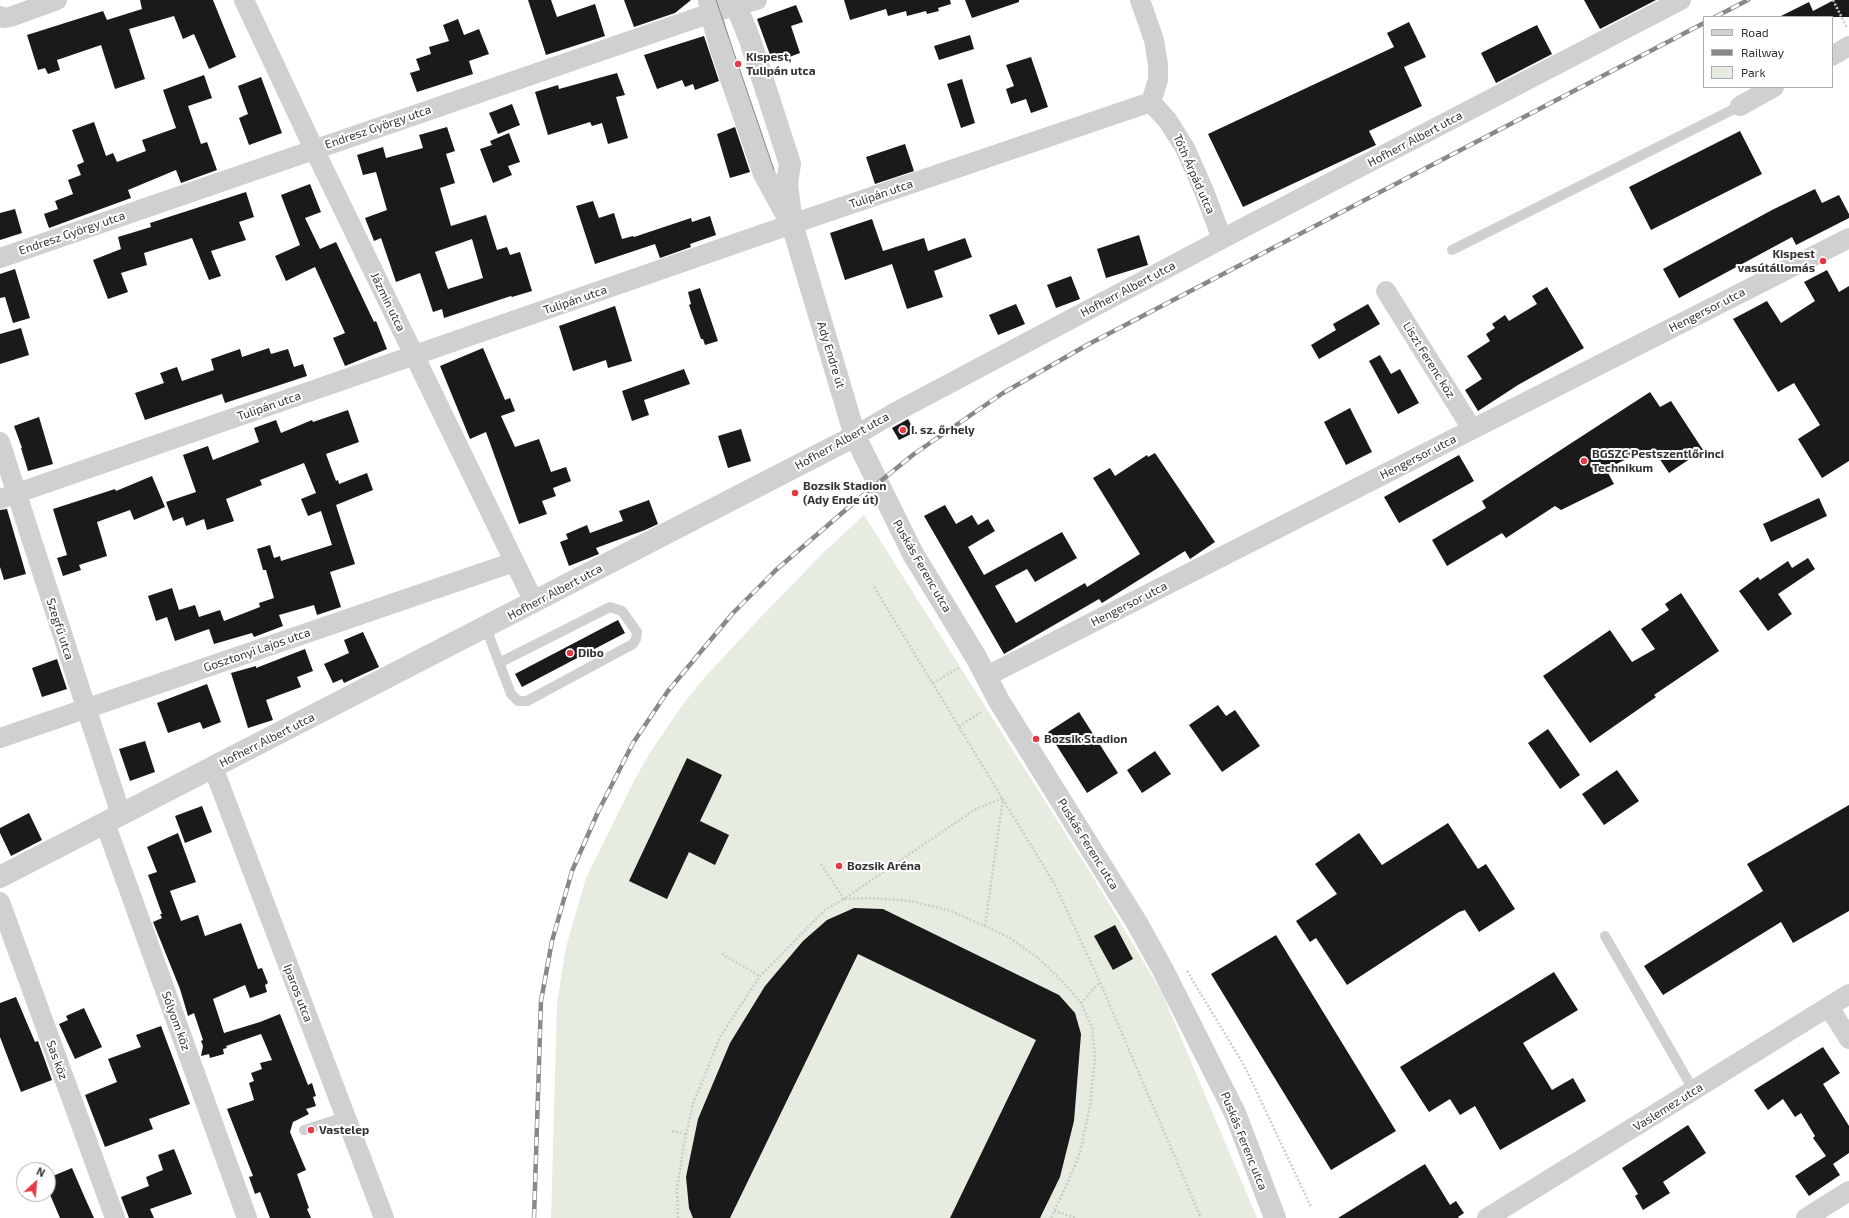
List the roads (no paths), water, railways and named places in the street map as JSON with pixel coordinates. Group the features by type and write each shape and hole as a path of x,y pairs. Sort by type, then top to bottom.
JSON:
{"street":[{"path":"2,17 57,0"},
{"name":"Jázmin utca","path":"244,0 314,149 534,602"},
{"path":"1140,0 1154,40 1158,64 1158,80 1151,102"},
{"name":"Hofherr Albert utca","path":"0,877 486,628 855,436 892,414 1222,239 1681,0"},
{"name":"Endresz György utca","path":"0,258 314,149 710,6 743,2"},
{"name":"Ady Endre út","path":"743,2 790,164 787,183 792,224 855,436 877,483"},
{"name":"Ady Endre út","path":"710,6 721,50 764,174 792,224"},
{"path":"1833,55 1849,46"},
{"path":"1740,106 1772,88"},
{"name":"Tulipán utca","path":"8,496 792,224 1151,102"},
{"name":"Tóth Árpád utca","path":"1151,102 1168,121 1185,148 1204,191 1222,239"},
{"name":"Hengersor utca","path":"987,676 1849,238"},
{"name":"Liszt Ferenc köz","path":"1386,290 1472,430"},
{"name":"Szegfű utca","path":"0,442 8,496 86,709 113,819"},
{"name":"Puskás Ferenc utca","path":"877,483 913,554 976,657 999,701 1133,916 1163,970 1235,1113 1275,1218"},
{"name":"Gosztonyi Lajos utca","path":"0,738 514,562"},
{"name":"Iparos utca","path":"213,767 384,1218"},
{"name":"Sólyom köz","path":"113,819 247,1218"},
{"name":"Sas köz","path":"0,902 115,1218"},
{"name":"Vaslemez utca","path":"1487,1218 1849,994"},
{"path":"1829,1007 1849,1039"},
{"path":"1806,1218 1849,1191"}],"lane":[{"path":"1452,250 1740,106"},
{"path":"486,628 511,694 518,701 527,701 633,644 636,639 637,632 622,611 610,607 500,664"},
{"path":"1605,936 1694,1091"},
{"path":"304,1130 345,1117"}],"tram line":[{"path":"716,0 774,170"}],"railway":[{"path":"1717,16 1748,0"},
{"path":"534,1218 541,1001 552,941 572,871 598,812 633,743 668,691 733,613 777,569 856,501 914,454 1003,393 1087,345 1703,24"}],"place":[{"name":"Kispest, Tulipán utca","path":"738,64"},
{"name":"Kispest vasútállomás","path":"1823,261"},
{"name":"I. sz. őrhely","path":"903,430"},
{"name":"BGSZC Pestszentlőrinci Technikum","path":"1584,461"},
{"name":"Bozsik Stadion (Ady Ende út)","path":"795,493"},
{"name":"Dibo","path":"570,653"},
{"name":"Bozsik Stadion","path":"1036,739"},
{"name":"Bozsik Aréna","path":"839,866"},
{"name":"Vastelep","path":"311,1130"}]}
